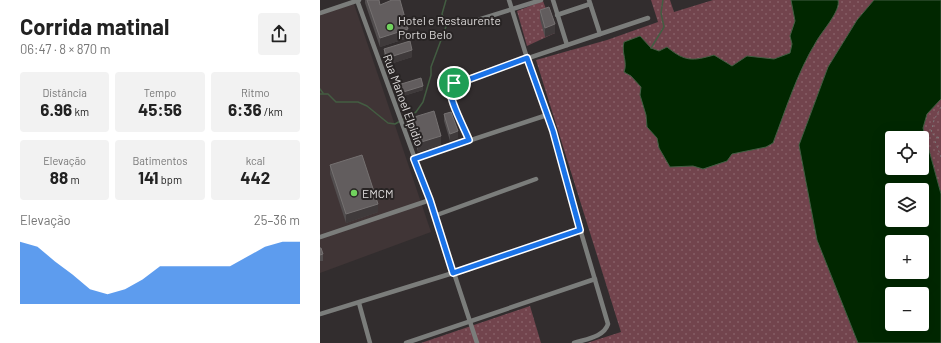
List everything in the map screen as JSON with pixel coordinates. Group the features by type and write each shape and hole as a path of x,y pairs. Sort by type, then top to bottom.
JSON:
{"street":[{"path":"320,13 358,0"},
{"name":"Rua Manoel Elpídio","path":"358,0 430,200 477,343"},
{"path":"509,0 527,58 553,131 608,324 599,335 574,343"},
{"path":"465,24 541,0"},
{"path":"553,0 567,45"},
{"path":"557,15 590,2 600,34"},
{"path":"469,140 454,106 449,90 451,86 527,58 648,18"},
{"path":"414,159 547,115"},
{"path":"434,216 536,179"},
{"path":"320,237 430,200"},
{"path":"320,314 453,273 580,230"},
{"path":"406,343 470,323 595,279"},
{"path":"359,303 370,343"}],"path":[{"path":"941,107 931,129 931,133 941,138"},
{"path":"937,137 935,141 941,157"}],"shaded area":[{"path":"651,0 670,0 674,12 713,0 874,0 857,20 828,67 799,145 817,240 858,343 587,343 621,332 536,60 607,40 658,22"},
{"path":"791,0 838,0 838,5 837,10 816,42 803,66 773,143 766,147 732,154 727,161 703,169 693,166 670,167 659,148 657,138 647,127 646,115 640,95 641,87 631,76 624,72 624,42 640,36 651,48 659,51 667,47 684,58 689,59 714,55 732,66 747,56 774,59 790,53 792,44 790,36 795,21"},
{"path":"874,0 941,0 941,99 927,114 923,128 924,131 885,131 885,175 929,175 929,150 941,194 941,343 858,343 817,240 799,145 828,67 857,20"},
{"path":"543,1 555,33 527,46 517,11"},
{"path":"354,4 431,232 320,273 320,15"},
{"path":"941,99 941,194 929,150 929,131 924,131 923,128 927,114"},
{"path":"530,306 541,343 421,343"}],"building":[{"name":"Hotel e Restaurente Porto Belo","path":"367,0 379,0 380,5 392,0 400,0 408,29 380,38"},
{"path":"549,7 555,24 545,28 540,10"},
{"path":"410,41 412,50 387,58 384,49"},
{"path":"421,78 423,86 400,93 398,85"},
{"path":"434,111 441,136 418,143 411,118"},
{"path":"451,112 458,131 450,134 444,114"},
{"name":"EMCM","path":"362,155 378,204 346,214 330,165"},
{"path":"320,248 323,254 320,255"}],"waterway":[{"path":"320,94 328,94 336,102 358,102 367,106 388,123 395,124 416,112 423,102 431,75 431,67 447,24 442,14 446,0"},
{"path":"651,48 664,27 661,13 663,0"},
{"path":"320,89 323,93"}],"place":[{"name":"Hotel e Restaurente Porto Belo","path":"390,27"},
{"name":"EMCM","path":"354,193"}],"route":[{"path":"527,58 553,131 580,230 453,273 430,200 414,159 469,140 454,106 449,90 454,83 527,58"}]}
